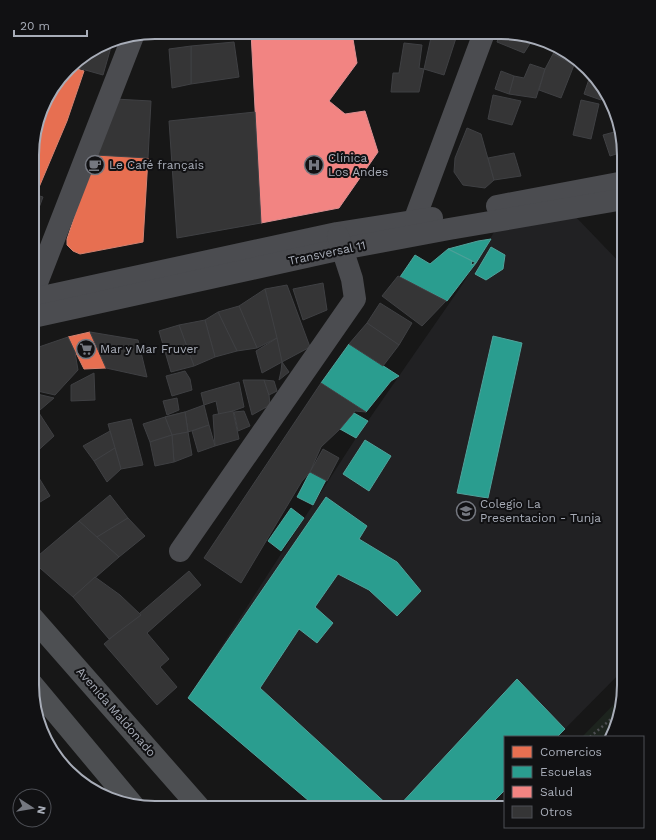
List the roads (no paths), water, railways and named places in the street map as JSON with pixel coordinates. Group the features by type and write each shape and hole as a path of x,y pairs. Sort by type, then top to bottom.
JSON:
{"main road":[{"name":"Avenida Maldonado","path":"39,625 194,801"},
{"path":"40,693 127,798"}],"street":[{"path":"414,228 482,39"},
{"path":"39,278 131,41"},
{"name":"Transversal 11","path":"39,298 414,228 617,184"},
{"name":"Transversal 11","path":"414,228 449,229 617,201"},
{"path":"180,551 355,298 352,279 339,241"},
{"name":"Transversal 11","path":"39,316 339,241"}],"place":[{"name":"Le Café français","path":"95,165"},
{"name":"Clínica Los Andes","path":"314,165"},
{"name":"Mar y Mar Fruver","path":"86,349"},
{"name":"Colegio La Presentacion - Tunja","path":"466,511"}]}
